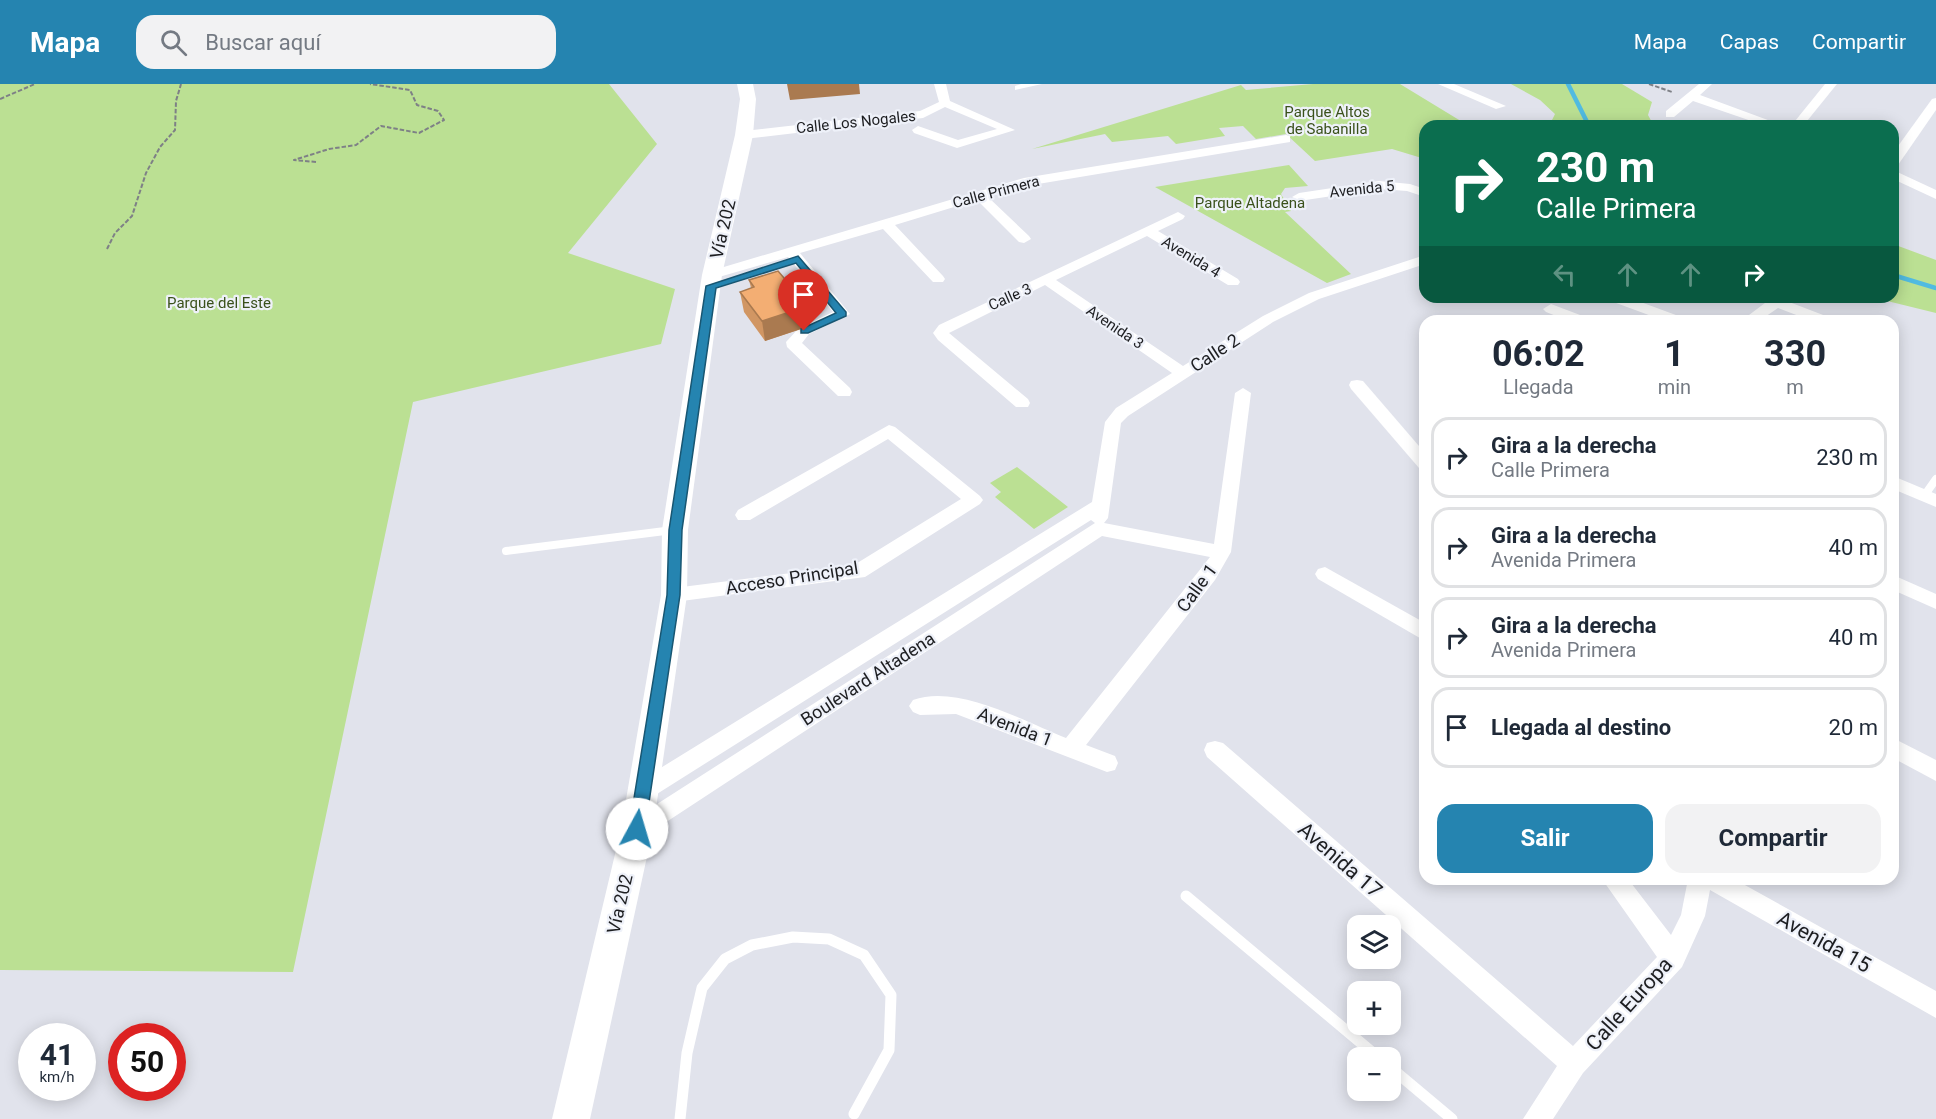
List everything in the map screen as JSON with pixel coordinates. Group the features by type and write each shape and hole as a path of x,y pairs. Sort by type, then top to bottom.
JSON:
{"main road":[{"name":"Vía 202","path":"571,1119 637,829 641,792 674,595 675,530 712,281 744,135 748,99 745,84"}],"street":[{"path":"918,130 957,144 1009,130 945,103 940,84"},
{"path":"1019,88 1036,84"},
{"path":"1444,84 1500,106"},
{"path":"1670,114 1706,84"},
{"path":"1802,120 1831,84"},
{"path":"1691,96 1761,120"},
{"path":"1899,154 1936,102"},
{"name":"Calle Los Nogales","path":"744,135 923,114 945,103"},
{"name":"Calle Primera","path":"712,281 885,223 1024,182 1286,139"},
{"path":"1899,177 1936,195"},
{"name":"Avenida 5","path":"1299,197 1383,184 1401,184 1419,191"},
{"path":"979,195 1024,239"},
{"name":"Calle 3","path":"1022,403 950,344 941,333 951,323 1047,280 1178,216"},
{"path":"885,223 938,279"},
{"name":"Avenida 4","path":"1149,231 1233,282"},
{"path":"794,255 842,314 804,331 794,342 795,347 844,392"},
{"name":"Calle 2","path":"1099,529 1099,506 1113,422 1122,412 1268,319 1314,296 1419,261"},
{"name":"Avenida 3","path":"1047,280 1183,374"},
{"path":"1630,303 1662,315"},
{"path":"1754,315 1765,303"},
{"path":"1779,303 1810,315"},
{"path":"1551,309 1567,315"},
{"path":"1357,385 1419,457"},
{"name":"Calle 1","path":"1071,748 1208,576 1222,552 1243,393"},
{"name":"Acceso Principal","path":"674,595 858,572 974,500 889,431 744,515"},
{"path":"1899,485 1930,498"},
{"name":"Boulevard Altadena","path":"641,792 1099,506"},
{"path":"1099,529 1222,552"},
{"name":"Boulevard Altadena","path":"637,829 1099,529"},
{"path":"1325,574 1419,629"},
{"path":"1899,585 1936,602"},
{"path":"942,604 958,620"},
{"path":"784,703 801,722"},
{"name":"Avenida 1","path":"920,706 957,705 1107,763"},
{"name":"Avenida 17","path":"1215,750 1574,1064"},
{"path":"1899,750 1936,771"},
{"path":"1618,885 1672,958"},
{"name":"Calle Europa","path":"1537,1119 1574,1064 1672,958 1693,916 1699,885"},
{"name":"Avenida 15","path":"1723,885 1936,1005"}],"lane":[{"path":"1930,498 1936,479"},
{"path":"506,551 675,530"},
{"path":"1186,896 1366,1047"},
{"path":"680,1119 687,1053 702,988 725,959 752,945 793,937 829,939 864,955 891,995 889,1050 854,1114"},
{"path":"1401,1076 1452,1119"}],"path":[{"path":"0,99 35,84"},
{"path":"107,249 115,233 132,216 146,173 160,147 175,130 176,101 181,84"},
{"path":"316,162 294,160 328,149 356,145 381,126 405,134 429,132 444,120 438,111 417,105 410,90 370,84"}],"green space":[{"name":"Parque del Este","path":"0,84 609,84 657,144 568,253 675,289 661,344 413,402 293,972 0,970"},
{"name":"Parque Altos de Sabanilla","path":"1313,84 1400,84 1459,120 1419,120 1419,157 1392,149 1315,161 1286,134 1256,139 1243,126 1219,128 1225,136 1176,144 1168,136 1112,142 1105,134 1032,149 1241,85 1246,90"},
{"path":"1511,84 1622,84 1652,102 1648,115 1651,120 1552,120 1555,114 1540,100"},
{"name":"Parque Altadena","path":"1289,165 1308,186 1285,188 1281,194 1291,211 1285,212 1351,274 1327,283 1155,187"},
{"path":"1899,246 1936,260 1936,313 1895,303 1899,303"},
{"path":"1017,467 1068,507 1034,529 995,497 1001,492 990,483"}],"building":[{"path":"778,271 808,306 762,321 740,292 754,287 749,280"}],"waterway":[{"path":"1568,84 1586,120"},
{"path":"1899,277 1936,288"}],"route":[{"path":"637,829 641,792 674,595 675,530 711,286 798,259 842,314 804,331"}]}
